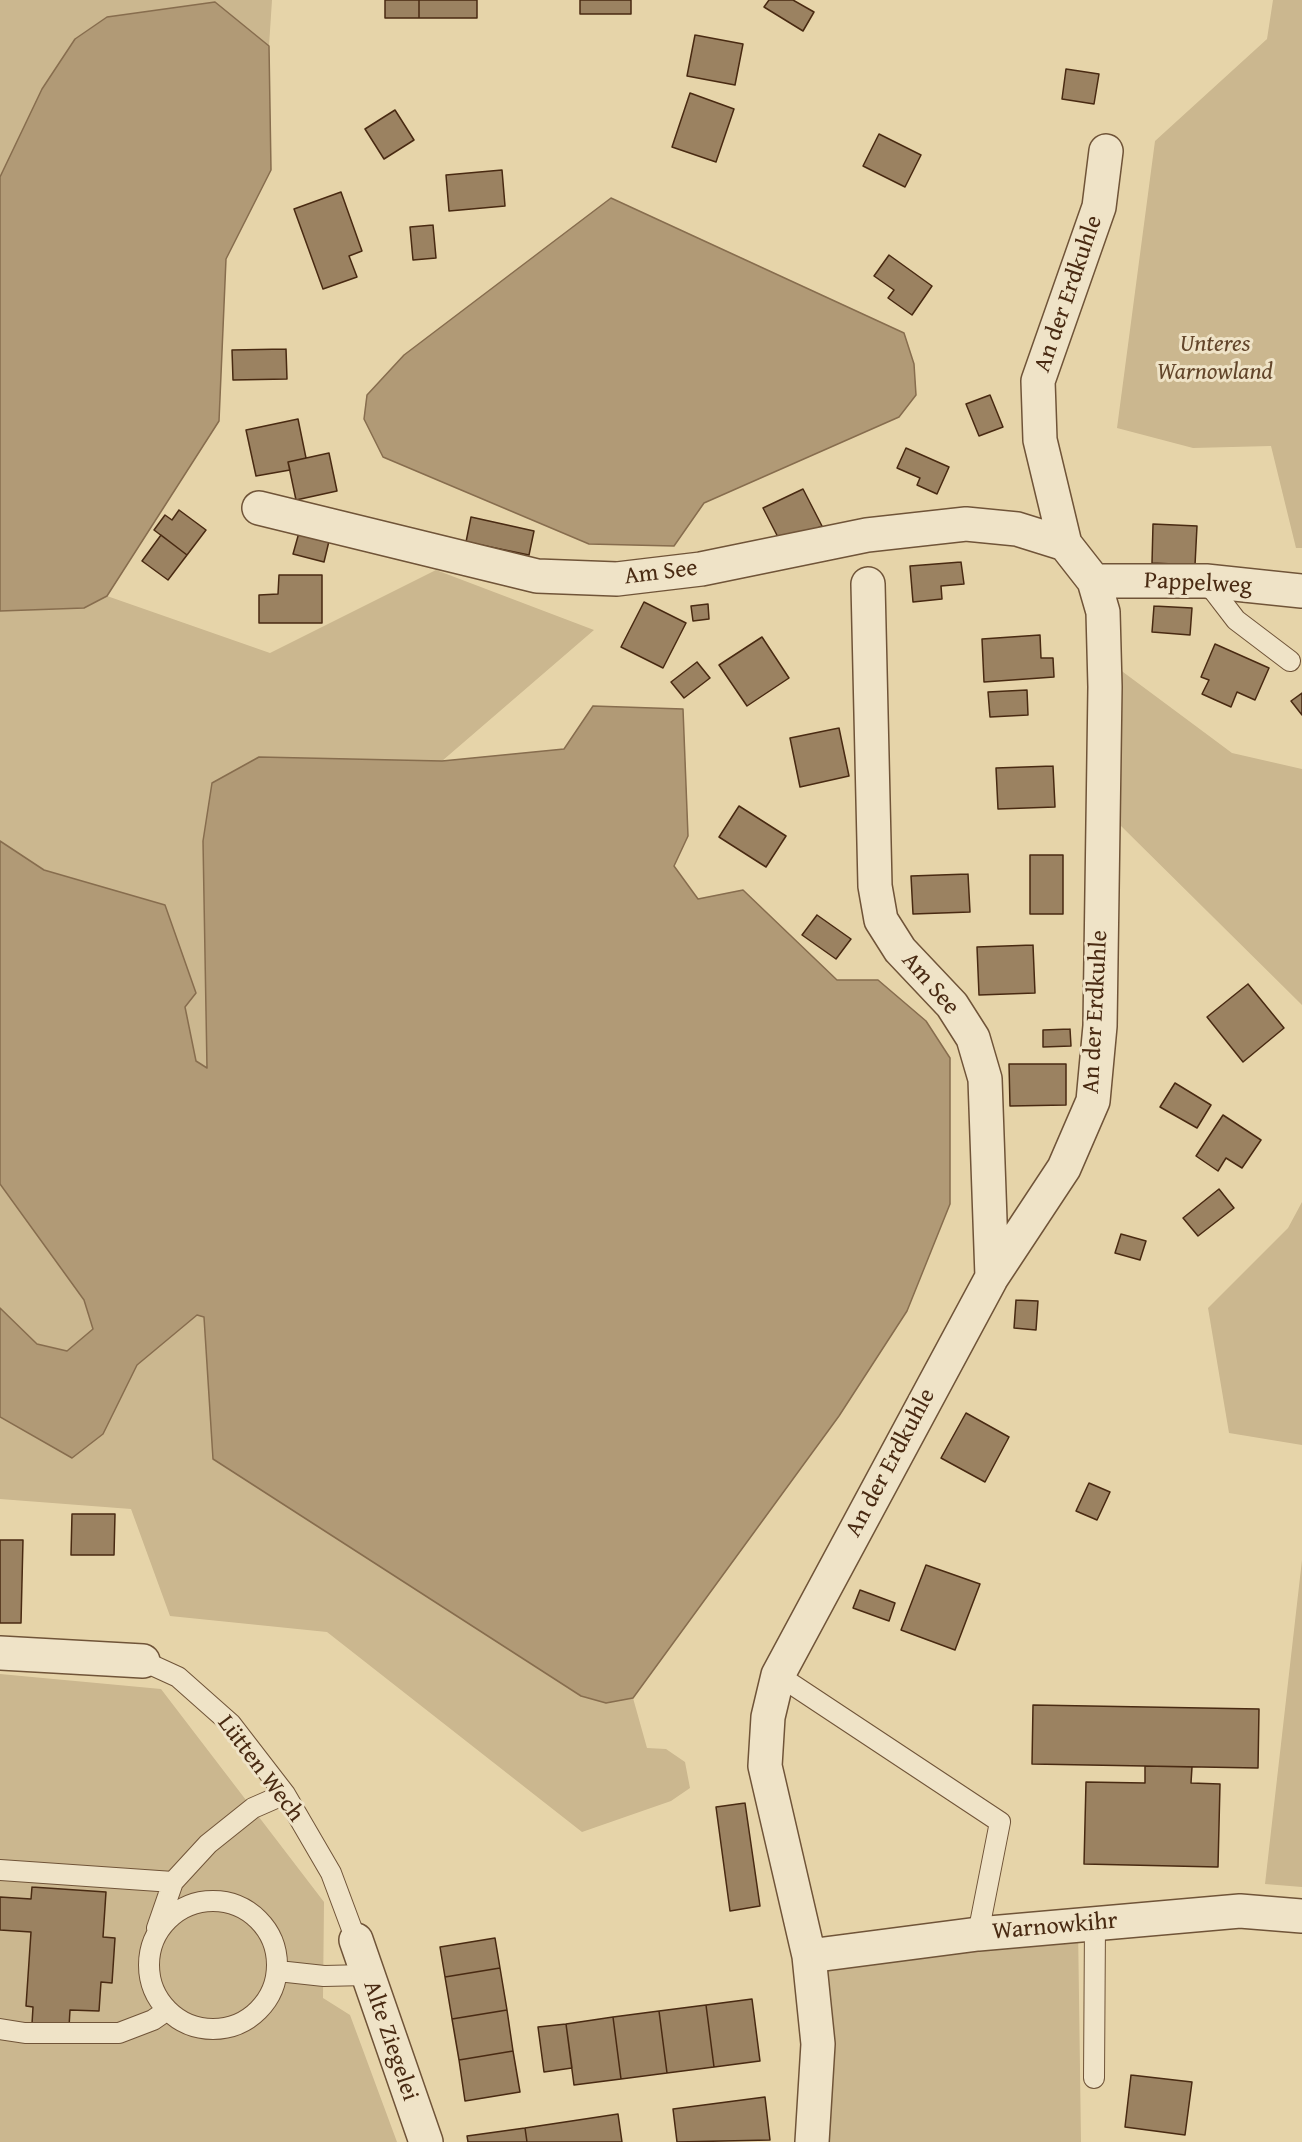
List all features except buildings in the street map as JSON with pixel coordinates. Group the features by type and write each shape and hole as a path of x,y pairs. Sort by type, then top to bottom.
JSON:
{"street":[{"name":"An der Erdkuhle","path":"809,1956 765,1766 768,1717 778,1675 992,1277 1064,1168 1093,1101 1100,1026 1105,687 1103,612 1094,581 1065,544 1040,440 1038,381 1099,207 1106,151"},
{"name":"Am See","path":"259,508 537,576 617,579 701,570 867,535 966,524 1017,529 1065,544"},
{"name":"Pappelweg","path":"1094,581 1206,581 1302,591"},
{"name":"Am See","path":"868,584 875,886 881,920 900,950 952,1005 973,1038 985,1080 992,1277"},
{"name":"Lütten Wech","path":"0,1653 143,1661"},
{"name":"Warnowkihr","path":"809,1956 978,1934 1240,1911 1302,1916"},
{"name":"Alte Ziegelei","path":"356,1940 426,2142"},
{"path":"809,1956 818,2044 812,2142"}],"lane":[{"path":"1206,581 1236,620 1290,661"},
{"name":"Lütten Wech","path":"143,1661 178,1677 231,1724 285,1794 331,1873 356,1940"},
{"path":"778,1675 1000,1822 978,1934"},
{"path":"152,1942 163,1924 178,1911 197,1902 217,1901 237,1905 255,1916 268,1931 276,1951 278,1971 272,1991 261,2009 244,2022 224,2029 203,2030 183,2023 166,2011 155,1996 149,1978 148,1960 152,1942 173,1882 208,1844 253,1808 285,1794"},
{"path":"0,1870 173,1882"},
{"path":"1094,2078 1095,1924"},
{"path":"278,1971 324,1976 366,1974"},
{"path":"0,2029 25,2033 119,2033 153,2020 166,2011"}],"green space":[{"path":"0,0 272,0 269,46 215,2 42,89 0,177"},
{"name":"Unteres Warnowland","path":"1273,0 1302,0 1302,548 1296,548 1271,446 1193,448 1117,428 1155,141 1267,39"},
{"path":"436,570 594,630 442,761 260,757 212,783 203,841 207,1068 196,1061 165,905 44,870 0,841 0,611 84,608 107,596 270,653"},
{"path":"1119,669 1232,753 1302,769 1302,1005 1119,824"},
{"path":"0,1184 84,1300 93,1329 68,1351 37,1344 0,1308"},
{"path":"1302,1202 1302,1445 1229,1433 1208,1308 1288,1228"},
{"path":"197,1315 204,1317 213,1459 606,1703 633,1698 647,1748 666,1749 685,1762 690,1788 671,1801 582,1832 327,1632 170,1616 131,1509 0,1499 0,1417 72,1458 103,1434 137,1365"},
{"path":"1302,1560 1302,1887 1265,1884"},
{"path":"0,1674 161,1689 324,1902 323,1998 350,2015 397,2142 0,2142"},
{"path":"1078,1925 1081,2142 812,2142 809,1956"}],"shaded area":[{"path":"215,2 269,46 271,170 226,259 219,421 107,596 84,608 0,611 0,177 42,89 75,39 107,17"},
{"path":"611,198 904,333 914,364 916,395 899,417 704,503 674,546 589,544 383,457 364,419 367,395 404,355"},
{"path":"593,706 683,709 688,836 674,866 698,899 743,890 837,980 878,980 926,1021 950,1058 950,1204 907,1311 839,1416 633,1698 606,1703 581,1696 213,1459 204,1317 197,1315 137,1365 103,1434 72,1458 0,1417 0,1308 37,1344 67,1351 93,1329 84,1300 0,1184 0,841 44,870 165,905 196,993 185,1007 196,1061 207,1068 203,841 212,783 259,757 442,761 564,749"}]}
